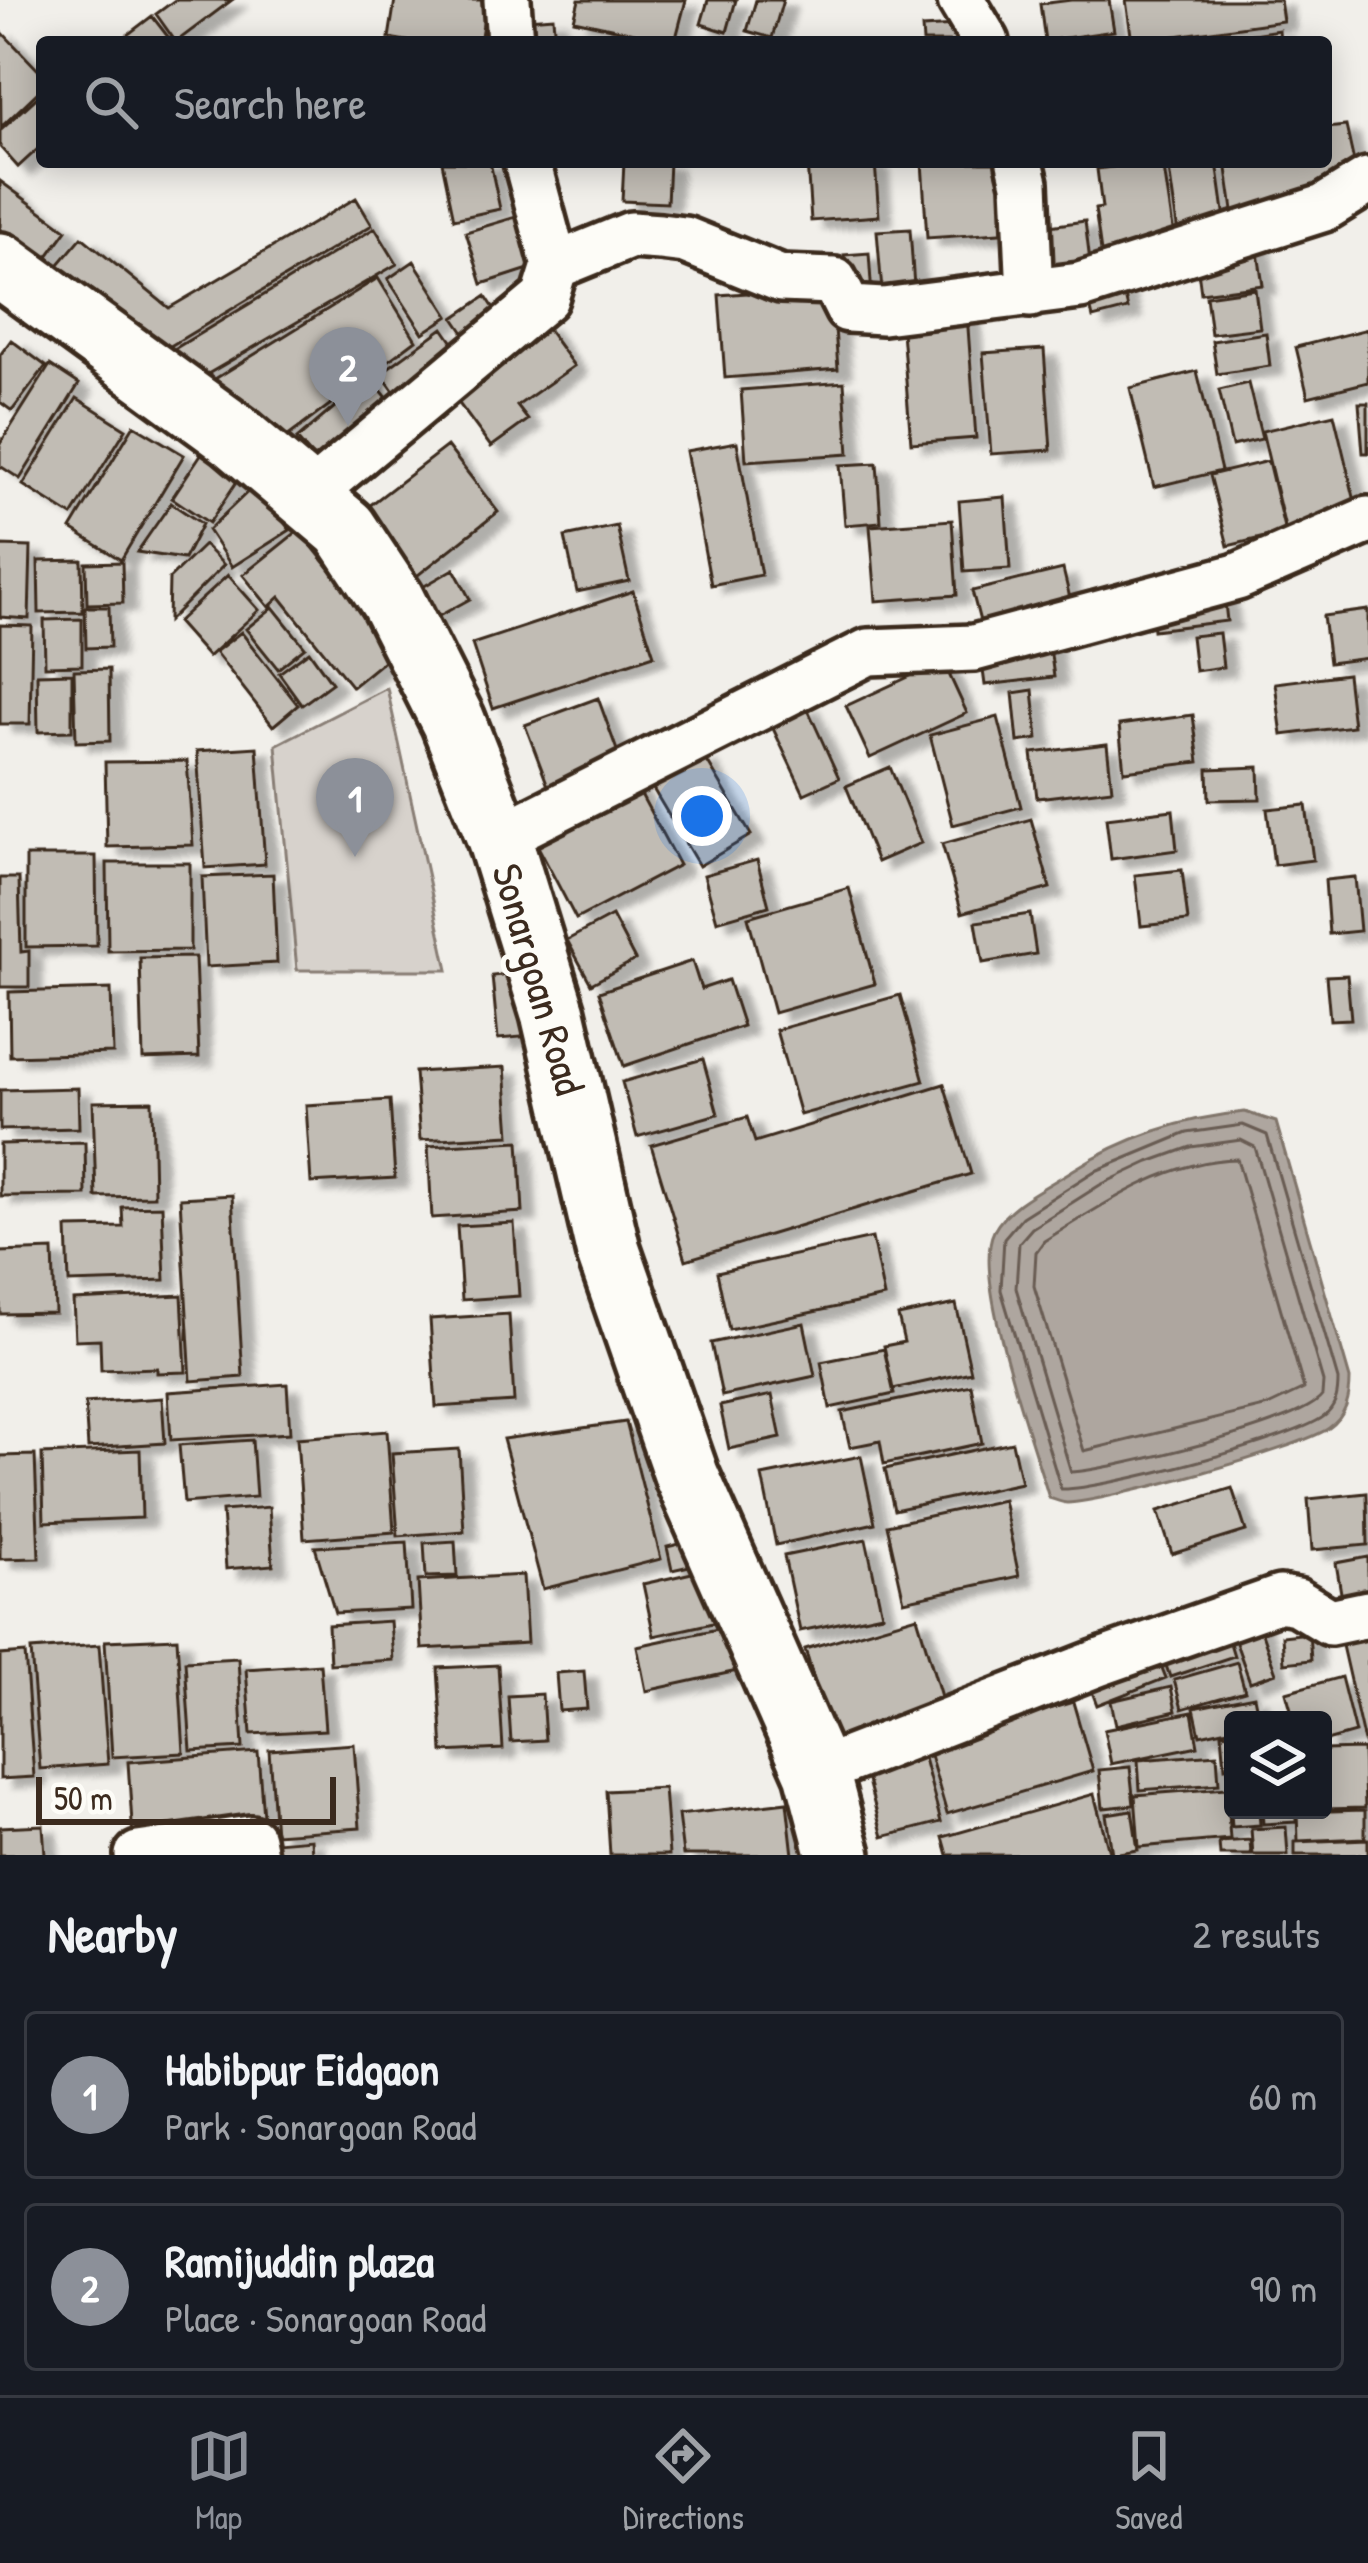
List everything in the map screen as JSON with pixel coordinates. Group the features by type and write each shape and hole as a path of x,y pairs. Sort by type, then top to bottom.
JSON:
{"main road":[{"name":"Sonargoan Road","path":"0,265 235,436 345,529 392,599 453,721 499,838 553,1013 608,1250 687,1477 817,1772 838,1855"}],"street":[{"path":"507,0 510,36"},
{"path":"962,0 983,36"},
{"path":"307,497 545,298 555,266 529,168"},
{"path":"1021,168 1030,294"},
{"path":"555,266 631,235 685,240 781,278 834,281 848,309 883,311 1079,286 1324,208 1368,181"},
{"path":"499,838 868,652 974,649 1237,577 1367,528"},
{"path":"817,1772 1098,1663 1280,1599 1297,1602 1330,1622 1368,1614"},
{"path":"138,1855 251,1839 254,1855"}],"shaded area":[{"path":"387,688 448,970 297,970 276,745"}],"water":[{"path":"1245,1112 1276,1122 1350,1379 1343,1412 1329,1428 1311,1437 1201,1473 1088,1500 1067,1503 1049,1498 997,1321 989,1253 994,1231 1029,1196 1113,1148 1177,1124"}],"building":[{"path":"175,0 232,0 184,36 172,36 156,14"},
{"path":"395,0 487,0 481,36 389,36"},
{"path":"579,0 686,0 677,36 647,36 574,20"},
{"path":"708,0 736,0 727,32 701,24"},
{"path":"756,0 783,0 773,36 747,31"},
{"path":"1109,0 1114,31 1044,36 1040,4"},
{"path":"1126,0 1280,0 1283,21 1175,36 1131,36"},
{"path":"152,16 167,36 126,36"},
{"path":"553,17 555,36 515,36 514,20"},
{"path":"974,25 975,36 923,36 922,28"},
{"path":"0,30 36,68 36,94 1,127"},
{"path":"1279,30 1280,36 1239,36"},
{"path":"36,98 36,150 18,167 0,147 0,131"},
{"path":"1346,126 1358,180 1236,231 1227,168 1332,168 1332,127"},
{"path":"443,168 491,168 500,209 454,219"},
{"path":"624,168 669,168 667,203 622,201"},
{"path":"807,168 875,168 879,216 811,221"},
{"path":"922,168 1010,168 1014,232 927,238"},
{"path":"1164,168 1176,249 1102,259 1095,209 1102,208 1097,169"},
{"path":"1169,168 1218,168 1226,226 1178,233"},
{"path":"0,181 67,230 43,263 0,232"},
{"path":"356,198 372,225 157,354 47,278 82,237 169,308"},
{"path":"519,216 535,267 482,284 466,232"},
{"path":"1085,221 1091,270 1036,279 1028,229"},
{"path":"375,228 397,264 206,375 166,354"},
{"path":"910,229 915,301 883,303 877,231"},
{"path":"1256,240 1263,285 1201,293 1195,248"},
{"path":"869,253 872,297 847,298 844,255"},
{"path":"414,261 449,316 423,333 388,279"},
{"path":"378,278 416,340 283,440 197,390"},
{"path":"1122,284 1128,309 1093,318 1087,293"},
{"path":"832,287 838,369 725,378 719,295"},
{"path":"1255,289 1260,328 1211,334 1206,296"},
{"path":"486,296 505,325 473,346 454,318"},
{"path":"967,314 976,438 911,443 901,319"},
{"path":"542,322 574,366 517,406 528,420 491,447 449,390"},
{"path":"443,328 467,363 405,407 381,373"},
{"path":"1368,329 1368,382 1308,397 1296,347"},
{"path":"1266,333 1270,366 1217,374 1212,341"},
{"path":"11,340 46,366 12,411 0,402 0,355"},
{"path":"1044,349 1051,450 991,454 983,353"},
{"path":"50,365 79,384 20,479 0,466 0,444"},
{"path":"1197,371 1221,471 1154,487 1130,388"},
{"path":"370,377 399,412 327,474 297,439"},
{"path":"844,382 849,454 746,461 741,390"},
{"path":"1248,383 1262,439 1232,446 1219,390"},
{"path":"77,398 126,429 72,516 23,485"},
{"path":"1359,403 1368,403 1368,453 1363,453"},
{"path":"1334,414 1358,514 1286,532 1262,431"},
{"path":"134,425 184,455 121,560 71,529"},
{"path":"209,442 246,468 209,523 172,498"},
{"path":"737,442 761,575 711,585 686,451"},
{"path":"447,446 498,512 408,583 356,516"},
{"path":"1268,461 1285,532 1228,546 1210,475"},
{"path":"877,463 881,522 845,525 840,465"},
{"path":"255,485 290,530 232,567 208,530"},
{"path":"1005,497 1010,569 964,572 959,501"},
{"path":"171,503 202,524 184,559 137,552"},
{"path":"952,520 957,595 876,601 870,526"},
{"path":"617,526 629,581 577,592 565,537"},
{"path":"299,530 396,651 352,687 280,597 269,607 243,575"},
{"path":"204,545 224,565 168,621 169,579"},
{"path":"0,546 31,547 29,619 0,617"},
{"path":"82,560 83,612 39,613 38,561"},
{"path":"122,562 123,603 87,604 86,563"},
{"path":"454,569 470,599 428,622 412,593"},
{"path":"1063,569 1073,611 983,633 972,591"},
{"path":"228,575 259,610 208,657 177,622"},
{"path":"633,591 654,655 493,708 472,644"},
{"path":"1224,594 1227,621 1153,630 1150,603"},
{"path":"85,607 109,607 110,647 86,648"},
{"path":"273,607 305,647 278,669 246,629"},
{"path":"1368,610 1368,658 1329,663 1323,616"},
{"path":"82,619 82,665 45,666 44,620"},
{"path":"0,625 32,626 30,724 0,724"},
{"path":"241,632 298,705 273,726 215,652"},
{"path":"1219,633 1223,667 1195,671 1191,636"},
{"path":"1049,640 1054,677 985,685 980,648"},
{"path":"309,651 332,683 302,705 279,673"},
{"path":"943,661 967,713 870,758 846,706"},
{"path":"109,669 110,741 76,742 74,670"},
{"path":"72,673 72,731 38,732 37,674"},
{"path":"1347,674 1353,726 1282,735 1275,683"},
{"path":"1033,690 1038,739 1018,742 1013,693"},
{"path":"598,698 622,764 550,791 525,725"},
{"path":"805,703 839,778 804,794 769,720"},
{"path":"1193,715 1199,762 1124,771 1119,725"},
{"path":"998,717 1021,807 953,825 930,735"},
{"path":"1107,744 1112,789 1037,798 1032,753"},
{"path":"257,747 265,864 205,868 197,751"},
{"path":"704,756 751,835 699,866 652,787"},
{"path":"187,761 193,845 107,847 105,762"},
{"path":"890,767 921,843 877,862 846,786"},
{"path":"1259,767 1260,799 1209,800 1208,769"},
{"path":"635,783 679,865 576,919 533,837"},
{"path":"1306,805 1313,860 1274,865 1267,809"},
{"path":"1173,810 1177,850 1111,859 1106,818"},
{"path":"1031,819 1050,888 962,913 942,844"},
{"path":"26,856 96,856 97,946 26,947"},
{"path":"757,860 769,906 717,921 704,875"},
{"path":"107,863 190,863 190,950 108,951"},
{"path":"1182,870 1188,921 1141,926 1135,875"},
{"path":"273,874 277,963 206,967 202,877"},
{"path":"1355,877 1360,931 1329,934 1325,880"},
{"path":"0,878 19,878 21,952 29,951 29,987 0,987"},
{"path":"849,888 875,984 774,1013 748,917"},
{"path":"1030,914 1036,954 983,963 976,922"},
{"path":"612,916 635,960 591,984 567,940"},
{"path":"195,957 199,1057 143,1059 140,958"},
{"path":"692,961 701,989 728,980 743,1026 624,1066 599,992"},
{"path":"540,971 546,1035 498,1039 492,976"},
{"path":"1347,975 1351,1019 1330,1020 1326,976"},
{"path":"111,989 113,1053 10,1056 9,992"},
{"path":"900,995 924,1081 800,1115 776,1030"},
{"path":"703,1059 718,1114 637,1137 622,1082"},
{"path":"505,1067 510,1135 420,1140 415,1072"},
{"path":"944,1084 971,1174 686,1260 651,1145 747,1117 755,1142"},
{"path":"78,1088 79,1128 0,1130 0,1090"},
{"path":"390,1100 395,1178 311,1183 306,1105"},
{"path":"152,1101 154,1196 96,1197 93,1102"},
{"path":"519,1141 523,1212 432,1218 428,1146"},
{"path":"85,1142 86,1195 0,1196 0,1144"},
{"path":"232,1195 243,1377 191,1381 180,1198"},
{"path":"162,1206 165,1280 69,1283 67,1228 123,1227 122,1207"},
{"path":"514,1223 519,1296 462,1300 457,1226"},
{"path":"872,1238 884,1297 729,1330 717,1272"},
{"path":"53,1250 55,1313 0,1314 0,1252"},
{"path":"182,1295 186,1372 101,1370 100,1339 75,1340 73,1300"},
{"path":"956,1304 971,1372 893,1389 884,1346 904,1342 898,1316"},
{"path":"509,1314 514,1402 436,1407 430,1319"},
{"path":"804,1323 815,1376 722,1396 711,1343"},
{"path":"884,1349 894,1394 830,1408 821,1362"},
{"path":"287,1384 290,1433 171,1440 168,1392"},
{"path":"971,1385 982,1443 884,1464 880,1441 850,1447 842,1412"},
{"path":"772,1395 781,1438 729,1449 720,1406"},
{"path":"162,1398 165,1443 88,1448 85,1403"},
{"path":"626,1422 661,1559 543,1589 503,1439"},
{"path":"387,1431 394,1532 304,1539 297,1438"},
{"path":"252,1440 256,1497 184,1503 179,1445"},
{"path":"1012,1442 1021,1483 894,1510 885,1469"},
{"path":"459,1449 464,1531 398,1536 392,1453"},
{"path":"140,1450 142,1518 44,1522 42,1454"},
{"path":"35,1455 39,1558 0,1559 0,1456"},
{"path":"861,1456 875,1523 776,1545 762,1476"},
{"path":"1232,1488 1246,1531 1172,1554 1158,1511"},
{"path":"1367,1493 1368,1545 1312,1550 1308,1499"},
{"path":"1003,1500 1019,1576 904,1601 887,1525"},
{"path":"269,1507 273,1565 226,1569 222,1511"},
{"path":"711,1536 716,1560 672,1570 667,1547"},
{"path":"866,1539 882,1614 800,1631 784,1556"},
{"path":"455,1541 457,1576 426,1577 424,1543"},
{"path":"407,1542 411,1609 335,1613 315,1547"},
{"path":"1368,1557 1368,1600 1343,1605 1336,1563"},
{"path":"714,1568 726,1620 654,1636 643,1584"},
{"path":"523,1575 527,1643 422,1649 418,1581"},
{"path":"917,1616 945,1710 833,1744 805,1649"},
{"path":"1256,1616 1276,1673 1250,1682 1230,1626"},
{"path":"390,1621 393,1660 330,1664 328,1625"},
{"path":"1364,1622 1368,1639 1366,1751 1338,1628"},
{"path":"727,1627 737,1671 646,1691 637,1646"},
{"path":"1226,1630 1234,1656 1170,1677 1161,1651"},
{"path":"1309,1633 1311,1660 1284,1663 1282,1636"},
{"path":"177,1638 184,1753 112,1757 105,1641"},
{"path":"99,1645 108,1764 40,1769 31,1650"},
{"path":"25,1653 34,1777 0,1779 0,1655"},
{"path":"1156,1653 1166,1678 1097,1705 1088,1681"},
{"path":"238,1658 243,1748 191,1751 185,1661"},
{"path":"1237,1662 1245,1691 1182,1709 1174,1680"},
{"path":"320,1664 325,1730 251,1734 246,1669"},
{"path":"498,1665 503,1749 443,1752 438,1668"},
{"path":"584,1671 587,1709 559,1711 556,1673"},
{"path":"1341,1677 1355,1733 1332,1739 1332,1711 1291,1711 1286,1692"},
{"path":"1171,1687 1176,1711 1116,1725 1111,1701"},
{"path":"542,1694 545,1740 511,1742 508,1696"},
{"path":"1254,1696 1257,1711 1224,1711 1224,1730 1200,1735 1194,1708"},
{"path":"1073,1702 1093,1771 947,1814 927,1745"},
{"path":"1192,1712 1198,1746 1111,1764 1104,1730"},
{"path":"354,1744 360,1828 275,1834 269,1750"},
{"path":"921,1747 941,1822 883,1837 863,1762"},
{"path":"1363,1749 1365,1808 1332,1809 1332,1750"},
{"path":"258,1752 264,1830 133,1839 128,1762"},
{"path":"1217,1754 1219,1784 1140,1790 1138,1760"},
{"path":"1130,1767 1134,1805 1103,1808 1099,1770"},
{"path":"664,1788 669,1855 610,1855 606,1791"},
{"path":"1224,1788 1224,1819 1228,1819 1230,1839 1139,1847 1135,1795"},
{"path":"1094,1794 1110,1855 948,1855 943,1837"},
{"path":"787,1802 793,1855 683,1855 678,1815"},
{"path":"1132,1810 1138,1850 1112,1854 1106,1814"},
{"path":"1365,1810 1365,1838 1298,1841 1297,1819 1332,1819 1332,1811"},
{"path":"1231,1819 1260,1819 1260,1825 1232,1827"},
{"path":"1263,1819 1296,1819 1296,1822 1263,1824"},
{"path":"43,1825 45,1855 0,1855 0,1827"},
{"path":"1286,1827 1288,1855 1253,1855 1251,1829"},
{"path":"311,1839 312,1855 263,1855 262,1843"},
{"path":"1368,1839 1368,1855 1295,1855 1295,1842"},
{"path":"1250,1840 1251,1855 1220,1855 1219,1842"}],"place":[{"name":"Ramijuddin plaza","path":"348,426"},
{"name":"Habibpur Eidgaon","path":"355,857"}]}
